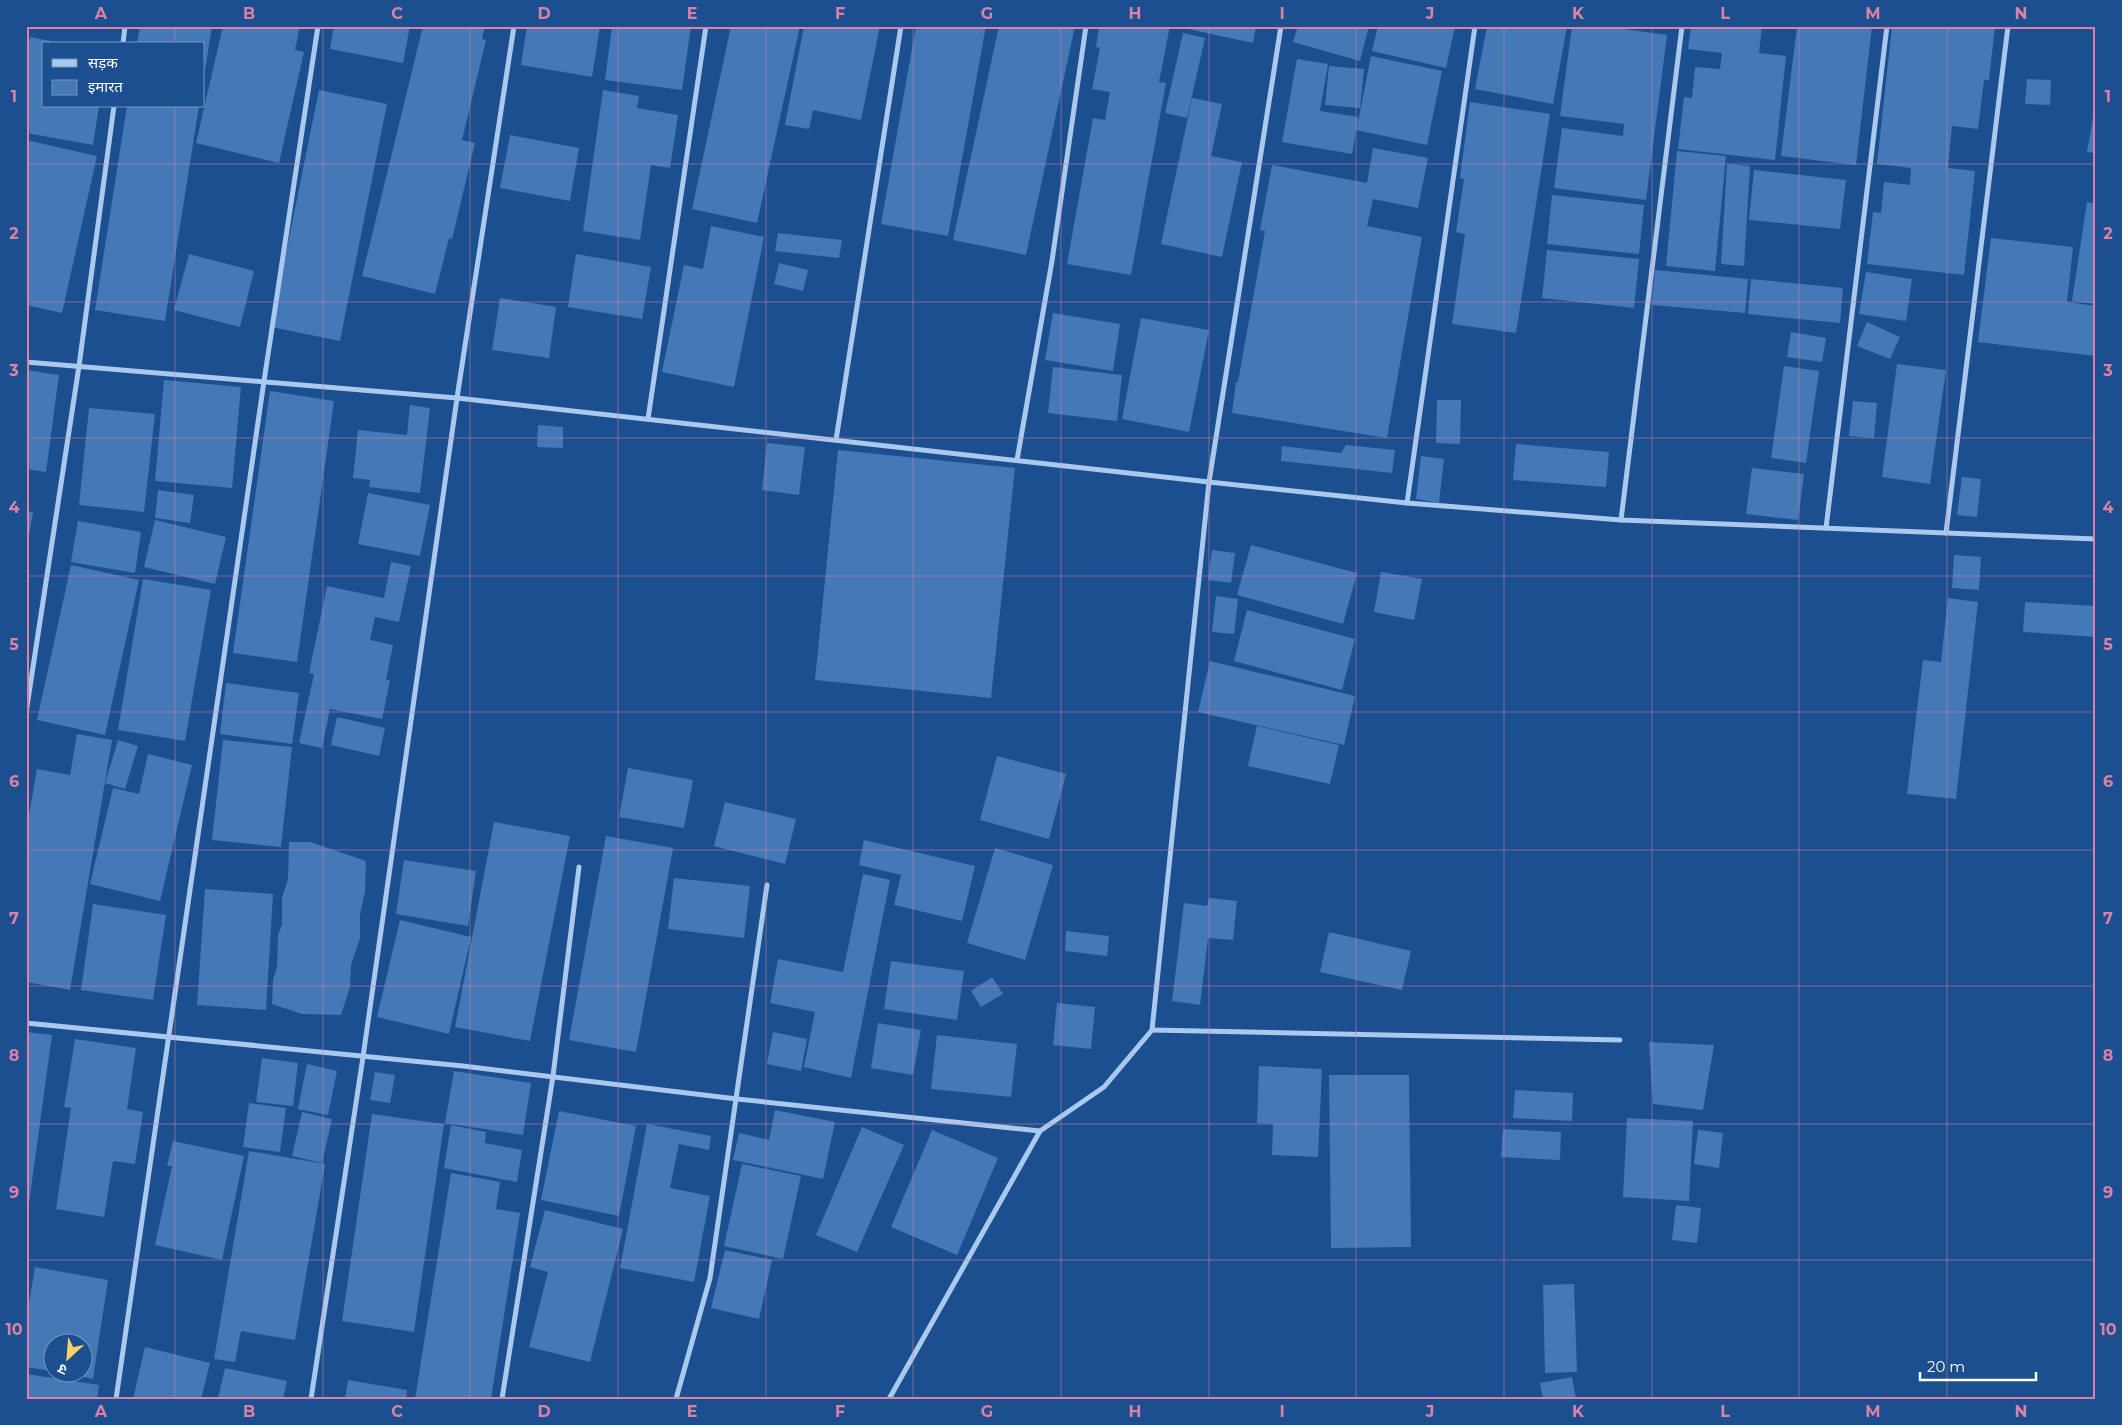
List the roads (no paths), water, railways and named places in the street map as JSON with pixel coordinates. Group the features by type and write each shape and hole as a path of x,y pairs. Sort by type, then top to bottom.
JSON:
{"street":[{"path":"123,42 125,26"},
{"path":"116,1399 264,381 318,26"},
{"path":"311,1399 457,398 514,26"},
{"path":"648,419 706,26"},
{"path":"836,440 900,26"},
{"path":"1017,460 1052,260 1086,26"},
{"path":"889,1399 1040,1131 1104,1087 1152,1030 1209,482 1281,26"},
{"path":"1407,503 1475,26"},
{"path":"1621,520 1682,26"},
{"path":"1826,528 1886,26"},
{"path":"1946,533 2008,26"},
{"path":"26,713 79,366 114,108"},
{"path":"26,362 457,398 1407,503 1621,520 2096,539"},
{"path":"502,1399 553,1076 579,867"},
{"path":"676,1399 710,1278 768,885"},
{"path":"26,1023 553,1076 1040,1131"},
{"path":"1152,1030 1620,1040"}]}
